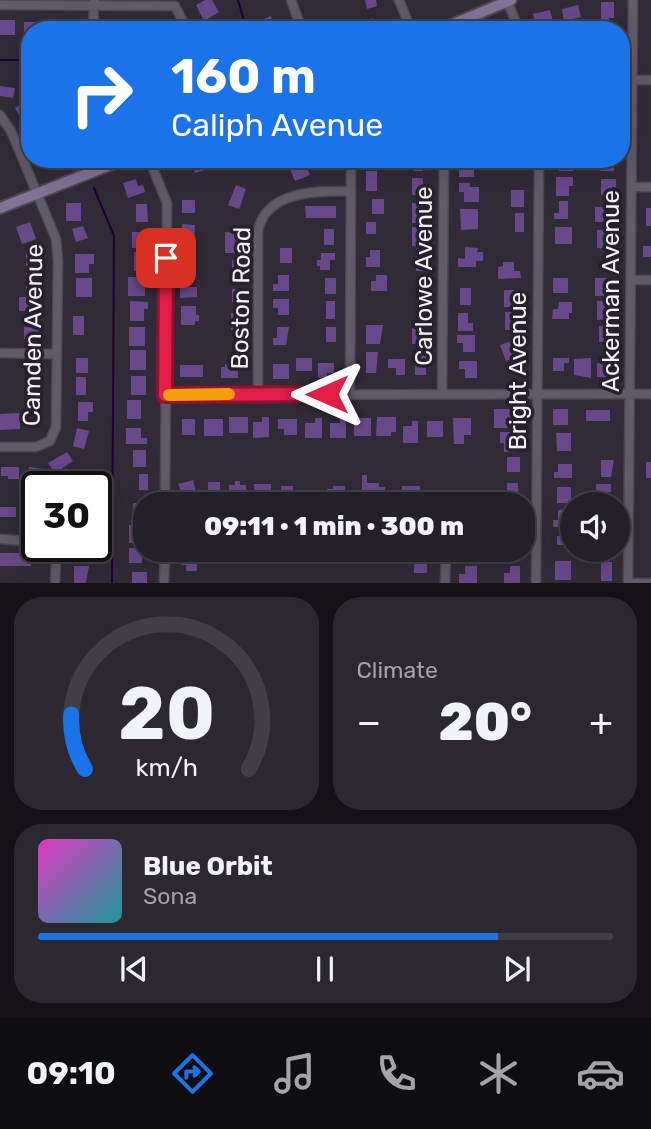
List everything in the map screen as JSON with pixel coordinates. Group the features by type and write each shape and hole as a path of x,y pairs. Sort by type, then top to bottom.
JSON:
{"street":[{"path":"291,0 299,21"},
{"path":"399,0 407,21"},
{"path":"460,21 508,0 516,21"},
{"name":"Ackerman Avenue","path":"628,583 633,0"},
{"path":"0,5 94,2 175,6 182,21"},
{"path":"93,21 94,2"},
{"path":"632,80 651,80"},
{"name":"Camden Avenue","path":"0,115 21,156"},
{"name":"Camden Avenue","path":"0,447 36,447 50,441 56,427 56,239 26,168"},
{"path":"0,208 102,168"},
{"path":"153,168 167,203 165,492"},
{"path":"350,394 351,168"},
{"name":"Carlowe Avenue","path":"442,394 444,168"},
{"name":"Bright Avenue","path":"536,583 539,168"},
{"path":"631,187 651,187"},
{"name":"Boston Road","path":"258,394 258,230 261,219 267,209 289,197 314,191 351,191"},
{"path":"631,280 651,280"},
{"path":"0,354 57,354"},
{"path":"165,395 651,394"},
{"path":"0,539 21,541"},
{"path":"55,583 56,562"},
{"path":"164,583 165,562"},
{"path":"445,583 446,562"},
{"path":"628,583 651,583"}],"building":[{"path":"212,0 219,12 204,21 196,5"},
{"path":"365,0 376,0 377,6 367,9"},
{"path":"601,2 614,2 614,18 601,21"},
{"path":"578,5 581,17 564,21 562,9"},
{"path":"550,10 553,21 535,21 533,14"},
{"path":"271,16 273,21 258,21"},
{"path":"0,20 15,20 15,35 0,35"},
{"path":"0,86 15,88 13,98 0,96"},
{"path":"21,104 21,118 15,108"},
{"path":"193,168 211,168 195,173"},
{"path":"290,168 307,168 310,175 295,181"},
{"path":"474,168 474,177 459,177 459,170"},
{"path":"559,168 573,168 573,171 559,171"},
{"path":"600,168 614,168 614,171 600,171"},
{"path":"366,171 377,171 377,191 366,191"},
{"path":"556,177 573,177 569,196 556,196"},
{"path":"412,178 423,178 423,195 412,195"},
{"path":"136,179 138,186 143,185 145,192 128,198 123,183"},
{"path":"601,179 616,179 612,195 601,195"},
{"path":"459,183 470,183 470,187 479,187 479,202 464,202 464,192 459,192"},
{"path":"236,185 246,189 239,209 228,205"},
{"path":"511,190 524,190 524,207 511,207"},
{"path":"372,199 384,199 384,214 372,214"},
{"path":"182,200 195,200 195,213 182,213"},
{"path":"559,201 568,201 568,219 554,219 554,213 559,213"},
{"path":"66,203 81,203 81,221 66,221"},
{"path":"412,203 426,203 426,223 412,223"},
{"path":"136,204 147,204 148,222 136,222"},
{"path":"305,206 336,206 336,218 306,218"},
{"path":"595,207 610,207 610,222 595,222"},
{"path":"646,208 651,208 651,226 646,226"},
{"path":"460,209 478,209 478,229 461,230"},
{"path":"515,213 524,213 524,232 515,232"},
{"path":"30,222 36,239 22,244 16,227"},
{"path":"366,222 376,222 376,234 366,234"},
{"path":"182,224 195,225 194,244 182,244"},
{"path":"83,226 88,238 76,242 72,229"},
{"path":"412,227 424,227 424,246 412,246"},
{"path":"555,227 572,227 572,244 555,244"},
{"path":"324,229 334,229 334,245 324,245"},
{"path":"597,230 611,230 611,248 597,248"},
{"path":"132,232 144,232 144,248 132,248"},
{"path":"225,232 237,233 237,242 243,242 243,253 225,253"},
{"path":"643,246 651,246 651,257 643,257"},
{"path":"465,247 478,248 477,252 483,252 483,261 476,261 476,267 458,267 458,258 465,259"},
{"path":"280,248 292,248 292,263 280,263"},
{"path":"26,249 38,249 38,258 42,258 41,266 26,266"},
{"path":"370,250 380,250 380,267 366,267 366,257 370,257"},
{"path":"134,252 148,252 148,260 143,260 143,271 134,271"},
{"path":"180,253 189,253 189,269 180,269"},
{"path":"321,253 335,253 335,260 330,260 330,270 320,270 320,266 317,266"},
{"path":"416,253 427,253 427,271 416,271"},
{"path":"75,254 94,254 94,264 89,264 89,273 75,273"},
{"path":"232,260 242,260 242,279 232,279"},
{"path":"503,262 514,262 514,271 520,271 521,278 498,279 498,267 503,266"},
{"path":"26,273 41,273 41,291 26,291"},
{"path":"278,275 289,275 289,291 273,291 273,284 278,284"},
{"path":"376,275 387,275 387,291 371,291 371,281 376,281"},
{"path":"128,277 145,277 145,296 128,296"},
{"path":"76,278 92,278 92,297 76,297"},
{"path":"325,278 336,278 336,294 325,294"},
{"path":"553,278 568,278 568,293 553,293"},
{"path":"595,278 610,278 610,296 595,296"},
{"path":"180,287 197,287 197,297 180,298"},
{"path":"460,288 471,288 471,305 460,305"},
{"path":"232,289 242,289 242,302 232,302"},
{"path":"504,290 515,290 515,298 522,298 522,307 504,307"},
{"path":"19,297 34,297 34,311 19,311"},
{"path":"273,299 289,299 289,315 278,315 278,308 273,308"},
{"path":"130,301 148,302 148,309 144,309 144,321 130,321"},
{"path":"326,301 335,301 335,319 326,319"},
{"path":"597,301 613,301 613,308 607,308 608,319 597,320"},
{"path":"559,302 572,302 569,319 552,319 553,309 558,309"},
{"path":"181,306 196,306 199,321 195,321 195,325 181,325"},
{"path":"505,312 522,312 522,330 505,330"},
{"path":"231,313 241,313 241,330 231,330"},
{"path":"458,313 468,313 468,323 473,323 473,331 458,331"},
{"path":"73,316 84,316 84,335 73,335"},
{"path":"366,325 383,325 380,344 366,344"},
{"path":"599,326 613,326 613,342 599,342"},
{"path":"24,327 39,327 39,339 24,339"},
{"path":"129,327 145,327 145,346 129,346"},
{"path":"277,327 289,327 286,345 273,345 273,338 277,338"},
{"path":"326,327 336,327 336,342 326,342"},
{"path":"412,328 418,328 418,335 425,335 425,344 412,344"},
{"path":"457,335 475,335 475,352 463,352 463,343 457,343"},
{"path":"518,339 520,346 515,348 518,357 506,361 500,345"},
{"path":"130,350 146,350 146,370 130,370"},
{"path":"366,352 378,352 376,373 366,373"},
{"path":"415,352 426,352 426,375 415,375"},
{"path":"76,358 88,358 88,373 76,373"},
{"path":"296,358 312,358 312,371 296,371"},
{"path":"553,358 569,358 569,363 564,363 564,371 553,371"},
{"path":"591,358 591,378 574,375 574,359"},
{"path":"388,359 405,359 405,375 396,375 396,368 388,368"},
{"path":"459,361 477,361 477,378 465,378 465,369 459,369"},
{"path":"318,363 334,363 334,373 327,373 327,378 318,378"},
{"path":"597,363 615,363 615,377 597,377"},
{"path":"225,364 238,367 238,378 221,378 221,367 225,367"},
{"path":"273,364 289,364 289,379 273,379"},
{"path":"180,365 203,365 203,377 180,377"},
{"path":"131,376 146,376 146,395 131,395"},
{"path":"76,377 86,377 86,395 76,395"},
{"path":"127,400 141,400 141,419 127,419"},
{"path":"78,402 93,402 93,412 88,412 88,421 78,421"},
{"path":"494,409 511,409 507,428 494,428"},
{"path":"553,409 568,409 568,425 553,425"},
{"path":"586,410 610,410 610,421 586,421"},
{"path":"20,413 20,429 0,430 0,414"},
{"path":"229,417 248,417 248,433 229,433"},
{"path":"262,417 269,417 269,437 253,438 253,422 262,422"},
{"path":"377,417 396,417 396,432 391,432 391,436 376,436"},
{"path":"315,418 322,418 322,438 305,438 305,423 315,423"},
{"path":"340,418 346,418 346,438 330,438 330,423 340,423"},
{"path":"354,418 371,418 371,436 354,436"},
{"path":"453,418 471,418 471,435 464,435 464,444 454,444"},
{"path":"182,419 195,419 195,435 182,435"},
{"path":"204,419 223,419 223,436 204,436"},
{"path":"278,419 297,419 297,435 284,435 284,429 278,429"},
{"path":"412,421 418,421 418,443 403,443 403,426 412,426"},
{"path":"427,421 443,421 443,437 427,437"},
{"path":"77,428 89,431 84,449 73,446"},
{"path":"126,428 141,428 141,438 147,438 147,444 126,444"},
{"path":"500,432 518,432 518,452 504,452 504,443 500,443"},
{"path":"556,433 571,433 571,451 557,451"},
{"path":"133,450 146,450 146,467 133,467"},
{"path":"67,452 73,461 58,471 54,471 48,463"},
{"path":"507,457 520,457 520,472 507,472"},
{"path":"601,460 614,460 611,477 601,477"},
{"path":"646,462 651,462 651,478 646,478"},
{"path":"558,464 572,464 572,478 554,478 554,472 558,472"},
{"path":"1,467 19,467 19,479 1,476"},
{"path":"29,467 44,469 44,471 29,471"},
{"path":"139,474 148,474 148,490 139,490"},
{"path":"362,475 367,475 367,483 379,483 379,487 385,487 385,492 362,492"},
{"path":"193,480 196,492 182,492 178,484"},
{"path":"235,481 240,481 240,485 246,485 246,492 229,492 229,485 235,485"},
{"path":"208,482 220,482 220,492 208,492"},
{"path":"507,483 518,483 518,492 507,492"},
{"path":"254,484 271,484 271,492 254,492"},
{"path":"596,484 611,484 611,492 596,492"},
{"path":"281,486 293,486 293,492 281,492"},
{"path":"333,486 345,486 345,492 327,492 327,489 333,489"},
{"path":"402,486 420,486 420,492 402,492"},
{"path":"557,487 571,487 571,492 560,492 560,503 557,503"},
{"path":"0,507 16,507 16,517 0,517"},
{"path":"558,510 560,527 553,527 553,520 558,520"},
{"path":"129,525 133,525 133,543 129,543"},
{"path":"129,548 133,548 133,562 142,563 129,563"},
{"path":"0,553 21,553 21,562 31,562 31,566 0,566"},
{"path":"555,561 571,562 571,580 555,580"},
{"path":"181,562 197,562 197,571 186,571 186,565 181,565"},
{"path":"414,562 427,562 427,573 414,573"},
{"path":"601,562 612,562 612,581 601,581"},
{"path":"74,566 89,566 86,583 74,583"},
{"path":"465,566 477,566 477,583 459,583 459,574 465,574"},
{"path":"510,566 520,566 520,583 504,583 504,573 510,573"},
{"path":"132,572 147,572 147,583 132,583"}],"waterway":[{"path":"238,0 244,21"},
{"path":"0,60 21,60"},
{"path":"94,188 114,236 112,583"}],"slow traffic":[{"path":"169,395 229,394"}],"route":[{"path":"166,258 165,395 327,394"}]}
